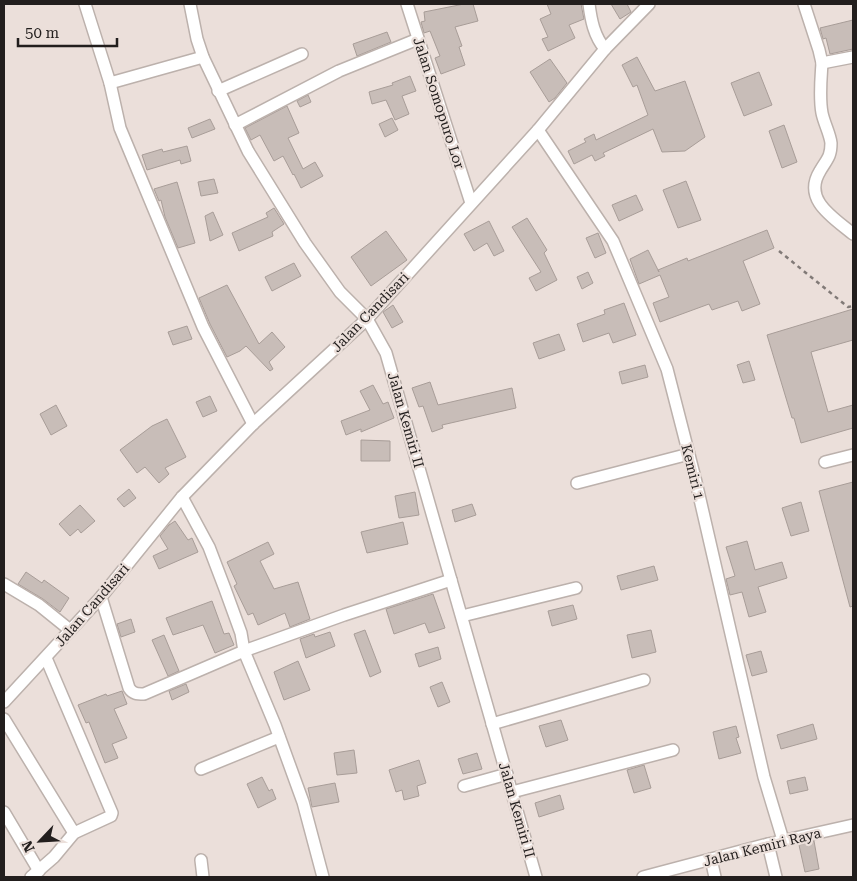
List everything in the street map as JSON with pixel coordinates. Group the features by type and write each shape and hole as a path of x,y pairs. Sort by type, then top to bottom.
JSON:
{"street":[{"path":"84,4 110,83 120,128 203,327 253,424"},
{"name":"Jalan Kemiri II","path":"190,4 197,39 203,57 248,151 305,244 340,292 366,319 386,353 536,877"},
{"name":"Jalan Somopuro Lor","path":"407,4 471,203"},
{"path":"589,4 599,42 605,49"},
{"name":"Jalan Candisari","path":"4,702 101,597 182,497 253,424 366,319 538,130 605,49 649,4"},
{"path":"804,4 820,50 822,63 822,112 831,140 828,161 816,178 814,192 821,208 853,234"},
{"path":"235,124 339,71 418,38"},
{"path":"218,91 302,54"},
{"path":"110,83 203,57"},
{"path":"822,63 853,57"},
{"name":"Kemiri 1","path":"538,130 613,241 667,370 689,454 764,777 783,840"},
{"path":"577,483 689,454"},
{"path":"825,462 853,455"},
{"path":"182,497 209,547 241,633 244,651 303,802 323,877"},
{"path":"101,597 129,688 137,694 144,694 244,651 344,615 451,580"},
{"path":"4,584 39,605 70,630"},
{"path":"462,616 576,588"},
{"path":"4,812 35,874 54,858 74,833 111,816 112,813 46,658"},
{"path":"492,724 644,680"},
{"path":"4,719 74,833"},
{"path":"201,769 279,737"},
{"path":"512,792 673,750"},
{"path":"464,786 507,774"},
{"name":"Jalan Kemiri Raya","path":"643,877 783,840 853,825"},
{"path":"768,844 776,877"},
{"path":"711,859 715,877"},
{"path":"201,860 203,877"}],"path":[{"path":"779,251 848,307 853,306"}],"building":[{"path":"473,4 478,21 455,27 462,46 459,47 465,65 441,74 435,58 440,56 430,31 424,33 421,22 425,21 424,12"},
{"path":"547,4 581,4 584,19 569,25 575,38 548,51 542,39 548,37 540,19 551,14"},
{"path":"611,4 627,4 631,12 620,19"},
{"path":"853,20 853,49 830,54 826,38 823,39 820,28"},
{"path":"387,32 391,42 357,56 353,44"},
{"path":"637,57 655,91 685,81 705,137 685,151 662,152 653,129 603,153 605,156 595,161 592,155 574,164 568,151 586,142 584,139 594,134 596,140 648,115 637,85 633,87 622,65"},
{"path":"550,59 567,83 555,98 549,102 530,72"},
{"path":"759,72 772,105 744,116 731,83"},
{"path":"410,76 416,91 402,96 409,114 395,120 386,100 372,104 369,92 393,85 392,83"},
{"path":"308,95 311,102 300,107 297,101"},
{"path":"287,106 299,133 288,138 303,169 315,162 323,176 301,188 283,156 274,161 260,135 251,140 245,128"},
{"path":"392,118 398,130 385,137 379,124"},
{"path":"210,119 215,129 192,138 188,128"},
{"path":"784,125 797,162 782,168 769,131"},
{"path":"187,146 191,161 181,164 180,160 147,170 142,155 162,149 163,152"},
{"path":"214,179 218,193 201,196 198,182"},
{"path":"686,181 701,220 678,228 663,190"},
{"path":"177,182 195,243 178,248 165,217 161,200 159,201 154,189"},
{"path":"636,195 643,210 619,221 612,205"},
{"path":"274,208 284,224 272,232 273,236 239,251 232,233 268,217 266,213"},
{"path":"213,212 223,235 210,241 205,216"},
{"path":"527,218 547,250 544,253 557,280 536,291 529,278 541,272 512,227"},
{"path":"489,221 504,251 494,256 487,243 474,251 464,234"},
{"path":"767,230 774,248 743,261 760,304 742,311 738,301 712,310 709,304 660,322 653,303 669,297 660,275 639,284 630,259 648,250 658,270 687,258 688,261"},
{"path":"386,231 407,260 371,286 351,257"},
{"path":"598,233 606,253 595,258 586,238"},
{"path":"294,263 301,276 272,291 265,277"},
{"path":"588,272 593,283 582,289 577,277"},
{"path":"227,285 259,344 272,332 285,347 269,362 273,369 270,371 246,346 227,357 210,324 199,298"},
{"path":"624,303 636,335 613,343 609,333 583,342 577,324 605,314 604,310"},
{"path":"393,305 403,322 392,328 383,312"},
{"path":"853,309 853,340 811,352 828,412 853,405 853,428 801,443 767,335"},
{"path":"187,326 192,339 173,345 168,332"},
{"path":"559,334 565,350 539,359 533,343"},
{"path":"749,361 755,380 743,383 737,365"},
{"path":"645,365 648,377 622,384 619,372"},
{"path":"430,382 438,405 512,388 516,408 442,425 443,428 432,432 423,406 419,407 412,388"},
{"path":"373,385 383,404 388,402 394,418 361,432 361,429 346,435 341,421 370,410 360,391"},
{"path":"210,396 217,411 203,417 196,402"},
{"path":"56,405 67,426 51,435 40,414"},
{"path":"167,419 186,457 165,468 169,474 159,483 145,467 137,473 120,450 152,426"},
{"path":"361,440 390,441 390,461 361,461"},
{"path":"853,482 853,606 850,607 819,491"},
{"path":"129,489 136,498 124,507 117,499"},
{"path":"415,492 419,515 399,518 395,496"},
{"path":"801,502 809,531 791,536 782,508"},
{"path":"472,504 476,515 455,522 452,510"},
{"path":"80,505 95,521 81,533 78,529 70,536 59,524"},
{"path":"175,521 188,540 192,538 198,552 159,569 153,556 168,549 160,536"},
{"path":"403,522 408,544 367,553 361,532"},
{"path":"747,541 755,570 782,562 787,578 758,587 766,612 749,617 742,592 730,595 726,579 735,576 726,547"},
{"path":"268,542 274,554 260,561 274,589 298,582 310,619 290,627 285,613 258,625 253,613 248,615 234,586 237,584 227,562"},
{"path":"654,566 658,580 621,590 617,576"},
{"path":"26,572 42,583 44,580 69,598 60,612 18,584"},
{"path":"433,594 445,628 429,633 425,623 394,634 386,609"},
{"path":"212,601 224,634 229,633 234,645 215,653 203,625 173,635 166,618"},
{"path":"573,605 577,619 552,626 548,611"},
{"path":"131,619 135,632 121,637 117,624"},
{"path":"365,630 381,672 370,677 354,634"},
{"path":"651,630 656,652 632,658 627,635"},
{"path":"330,632 335,646 306,658 300,639 314,634 315,637"},
{"path":"164,635 179,671 168,676 152,640"},
{"path":"438,647 441,659 419,667 415,654"},
{"path":"761,651 767,672 752,676 746,655"},
{"path":"298,661 310,690 284,700 274,672"},
{"path":"442,682 450,702 438,707 430,687"},
{"path":"186,684 189,692 172,700 169,691"},
{"path":"122,691 127,704 114,709 127,738 112,744 118,758 105,763 89,722 86,723 78,705 106,694 107,696"},
{"path":"561,720 568,740 546,747 539,726"},
{"path":"813,724 817,739 781,749 777,735"},
{"path":"736,726 739,737 736,738 741,753 719,759 713,732"},
{"path":"354,750 357,773 337,775 334,753"},
{"path":"477,753 482,769 463,774 458,759"},
{"path":"419,760 426,783 417,786 419,796 404,800 402,790 396,792 389,770"},
{"path":"644,765 651,788 634,793 627,770"},
{"path":"262,777 269,791 272,789 276,799 258,808 247,784"},
{"path":"805,777 808,790 790,794 787,781"},
{"path":"335,783 339,802 312,807 308,788"},
{"path":"560,795 564,809 539,817 535,803"},
{"path":"814,841 819,869 805,872 799,845"}]}
